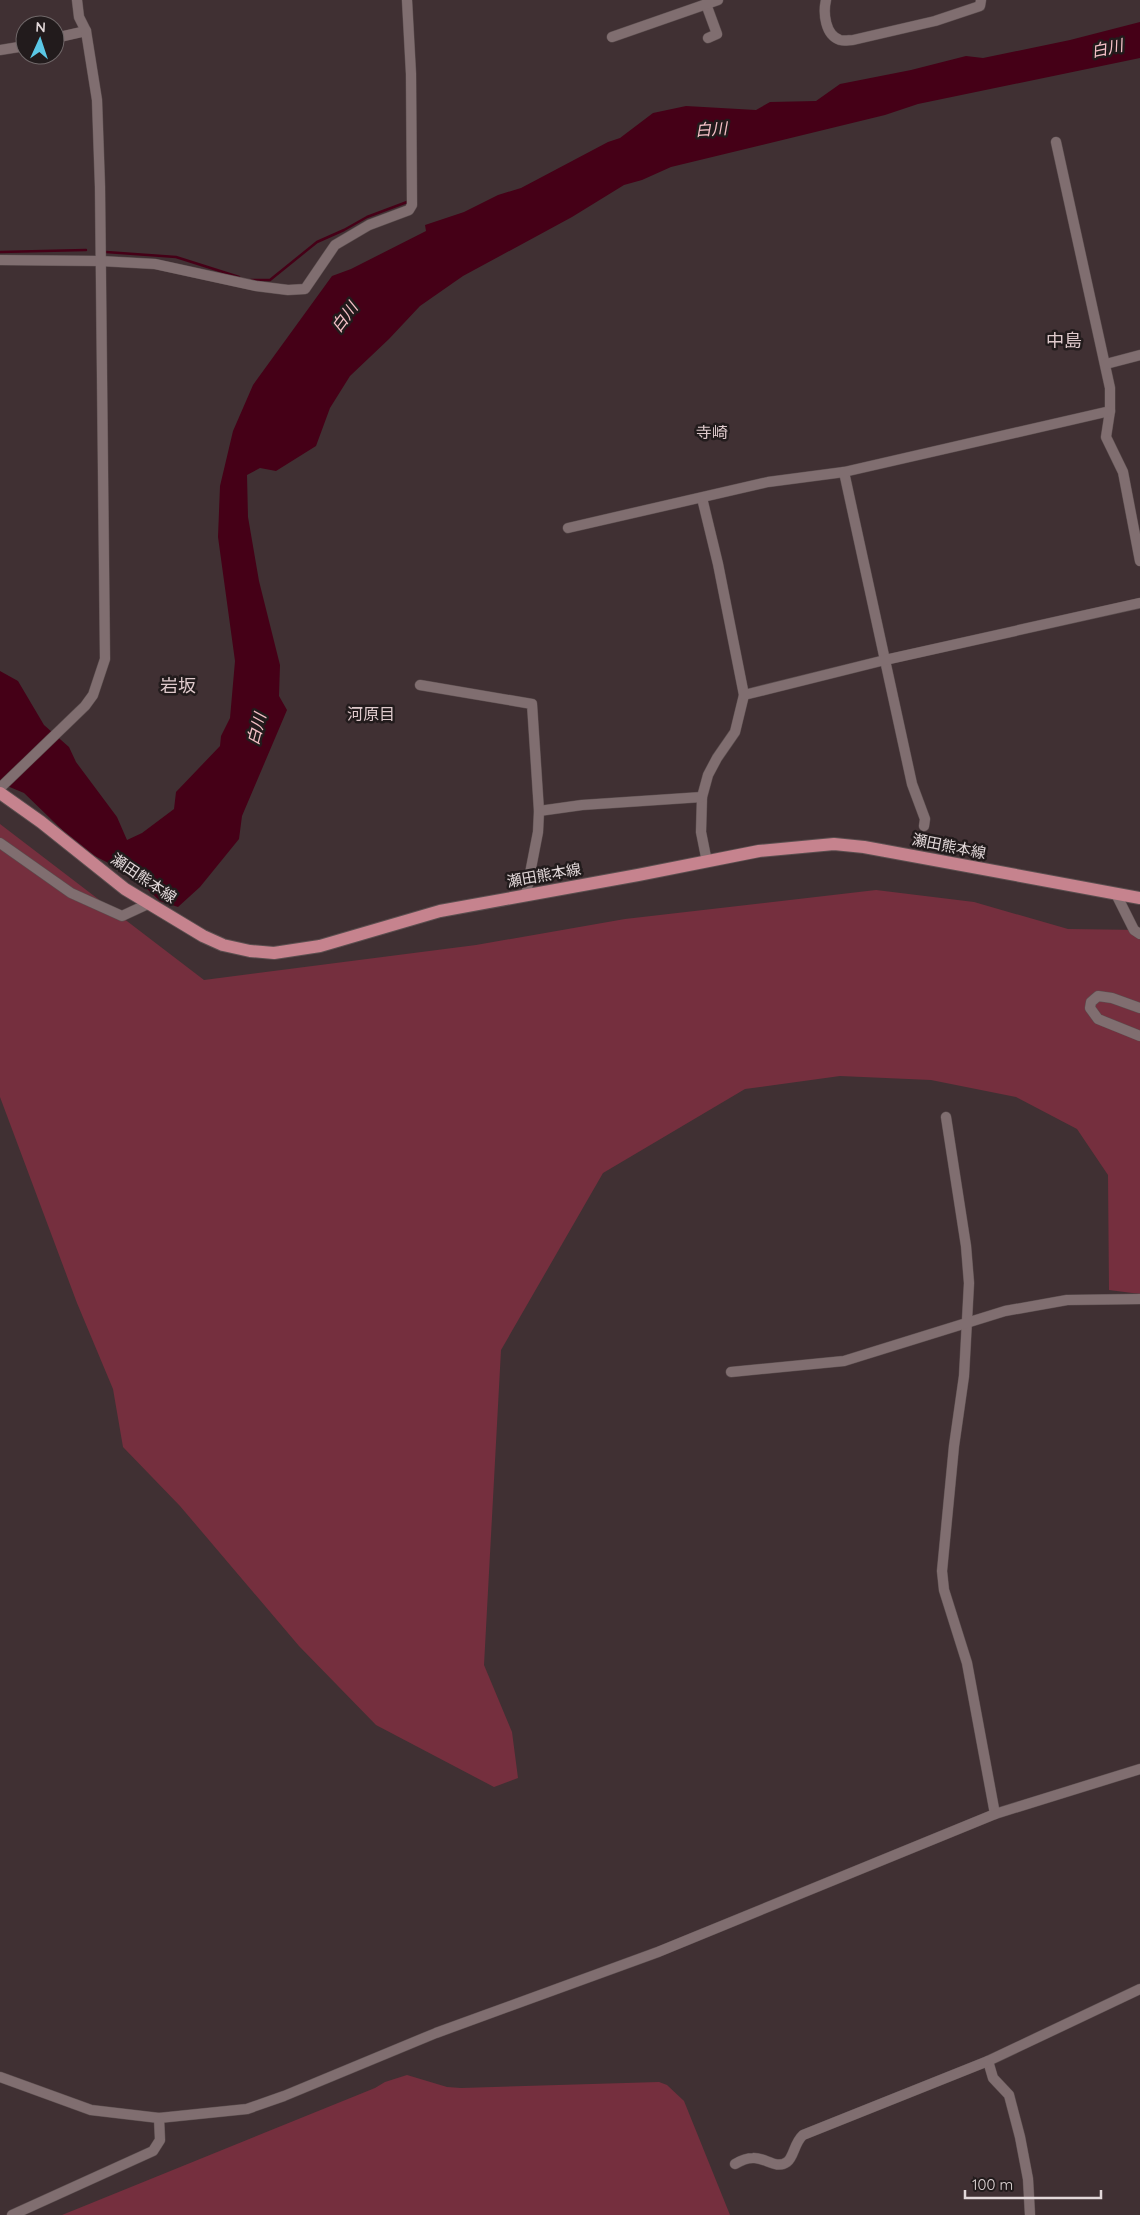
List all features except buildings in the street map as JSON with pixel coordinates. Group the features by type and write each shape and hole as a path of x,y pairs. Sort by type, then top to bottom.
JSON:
{"main road":[{"name":"瀬田熊本線","path":"1,789 125,889 203,936 223,945 250,951 274,953 320,946 440,911 526,894 638,876 759,851 834,844 902,854 1140,898"}],"street":[{"path":"1,789 85,706 93,695 105,659 97,100 86,31 80,18 76,0"},
{"path":"0,260 100,261 155,264 256,286 305,289 335,245 369,225 409,210 412,205 411,74 407,0"},
{"path":"612,37 718,0"},
{"path":"826,0 824,9 826,26 833,36 840,40 853,40 935,21 980,6 980,0"},
{"path":"706,4 717,34 708,38"},
{"path":"65,36 86,31"},
{"path":"0,50 15,48"},
{"path":"1056,142 1106,364 1110,388 1110,411 1106,437 1124,472 1140,561"},
{"path":"1106,364 1140,355"},
{"path":"568,528 768,482 844,472 1110,411"},
{"path":"844,472 912,784 925,819 924,826"},
{"path":"702,498 718,564 744,695 735,732 708,775 702,797 701,832 706,862"},
{"path":"744,695 885,660 1140,603"},
{"path":"420,685 532,704 539,811 538,832 526,894"},
{"path":"539,811 582,805 702,797"},
{"path":"0,843 71,893 122,916 150,903"},
{"path":"1116,894 1134,930 1140,934"},
{"path":"1140,1008 1112,998 1098,996 1091,1002 1090,1008 1098,1019 1140,1036"},
{"path":"946,1117 966,1246 969,1283 968,1322 942,1571 944,1590 967,1663 995,1814"},
{"path":"731,1372 844,1361 1005,1311 1067,1300 1140,1300"},
{"path":"0,2077 91,2110 159,2118 247,2109 284,2096 436,2033 658,1952 995,1814 1140,1769"},
{"path":"734,2164 754,2158 771,2164 785,2163 790,2160 797,2140 803,2135 988,2061 1140,1989"},
{"path":"988,2061 993,2078 1009,2095 1020,2137 1026,2171 1030,2215"},
{"path":"12,2215 153,2151 160,2140 159,2118"}],"shaded area":[{"path":"0,824 204,980 476,945 625,919 876,890 974,902 1068,929 1140,930 1140,1294 1109,1290 1108,1175 1077,1129 1016,1097 931,1080 840,1076 745,1089 603,1173 501,1350 484,1665 512,1732 518,1778 494,1787 376,1725 299,1646 180,1506 123,1447 113,1389 77,1303 0,1097"},
{"path":"407,2075 447,2087 461,2088 659,2082 667,2085 684,2101 730,2215 62,2215 375,2088 385,2082"}],"water":[{"name":"白川","path":"1140,22 1140,58 918,104 885,115 671,167 642,180 624,185 572,217 463,276 420,306 350,376 330,408 316,446 276,471 260,468 247,475 248,517 259,581 280,665 279,696 287,710 242,816 239,839 200,887 178,907 160,901 132,875 83,850 24,793 0,783 0,671 18,681 44,725 69,747 76,762 117,817 127,840 142,833 174,809 176,792 220,746 221,736 230,718 235,661 218,537 220,486 233,431 253,385 332,276 351,269 426,231 425,225 464,212 498,195 521,188 608,142 620,138 653,113 686,106 756,110 770,102 816,101 840,84 911,70 966,56 983,58 1070,40"}],"waterway":[{"path":"251,280 270,280 317,242 367,217 407,202"},
{"path":"0,252 86,250"},
{"path":"106,252 176,257 239,277"}],"district":[{"name":"中島","path":"1064,340"},
{"name":"寺崎","path":"712,432"},
{"name":"岩坂","path":"178,685"},
{"name":"河原目","path":"371,714"}]}
